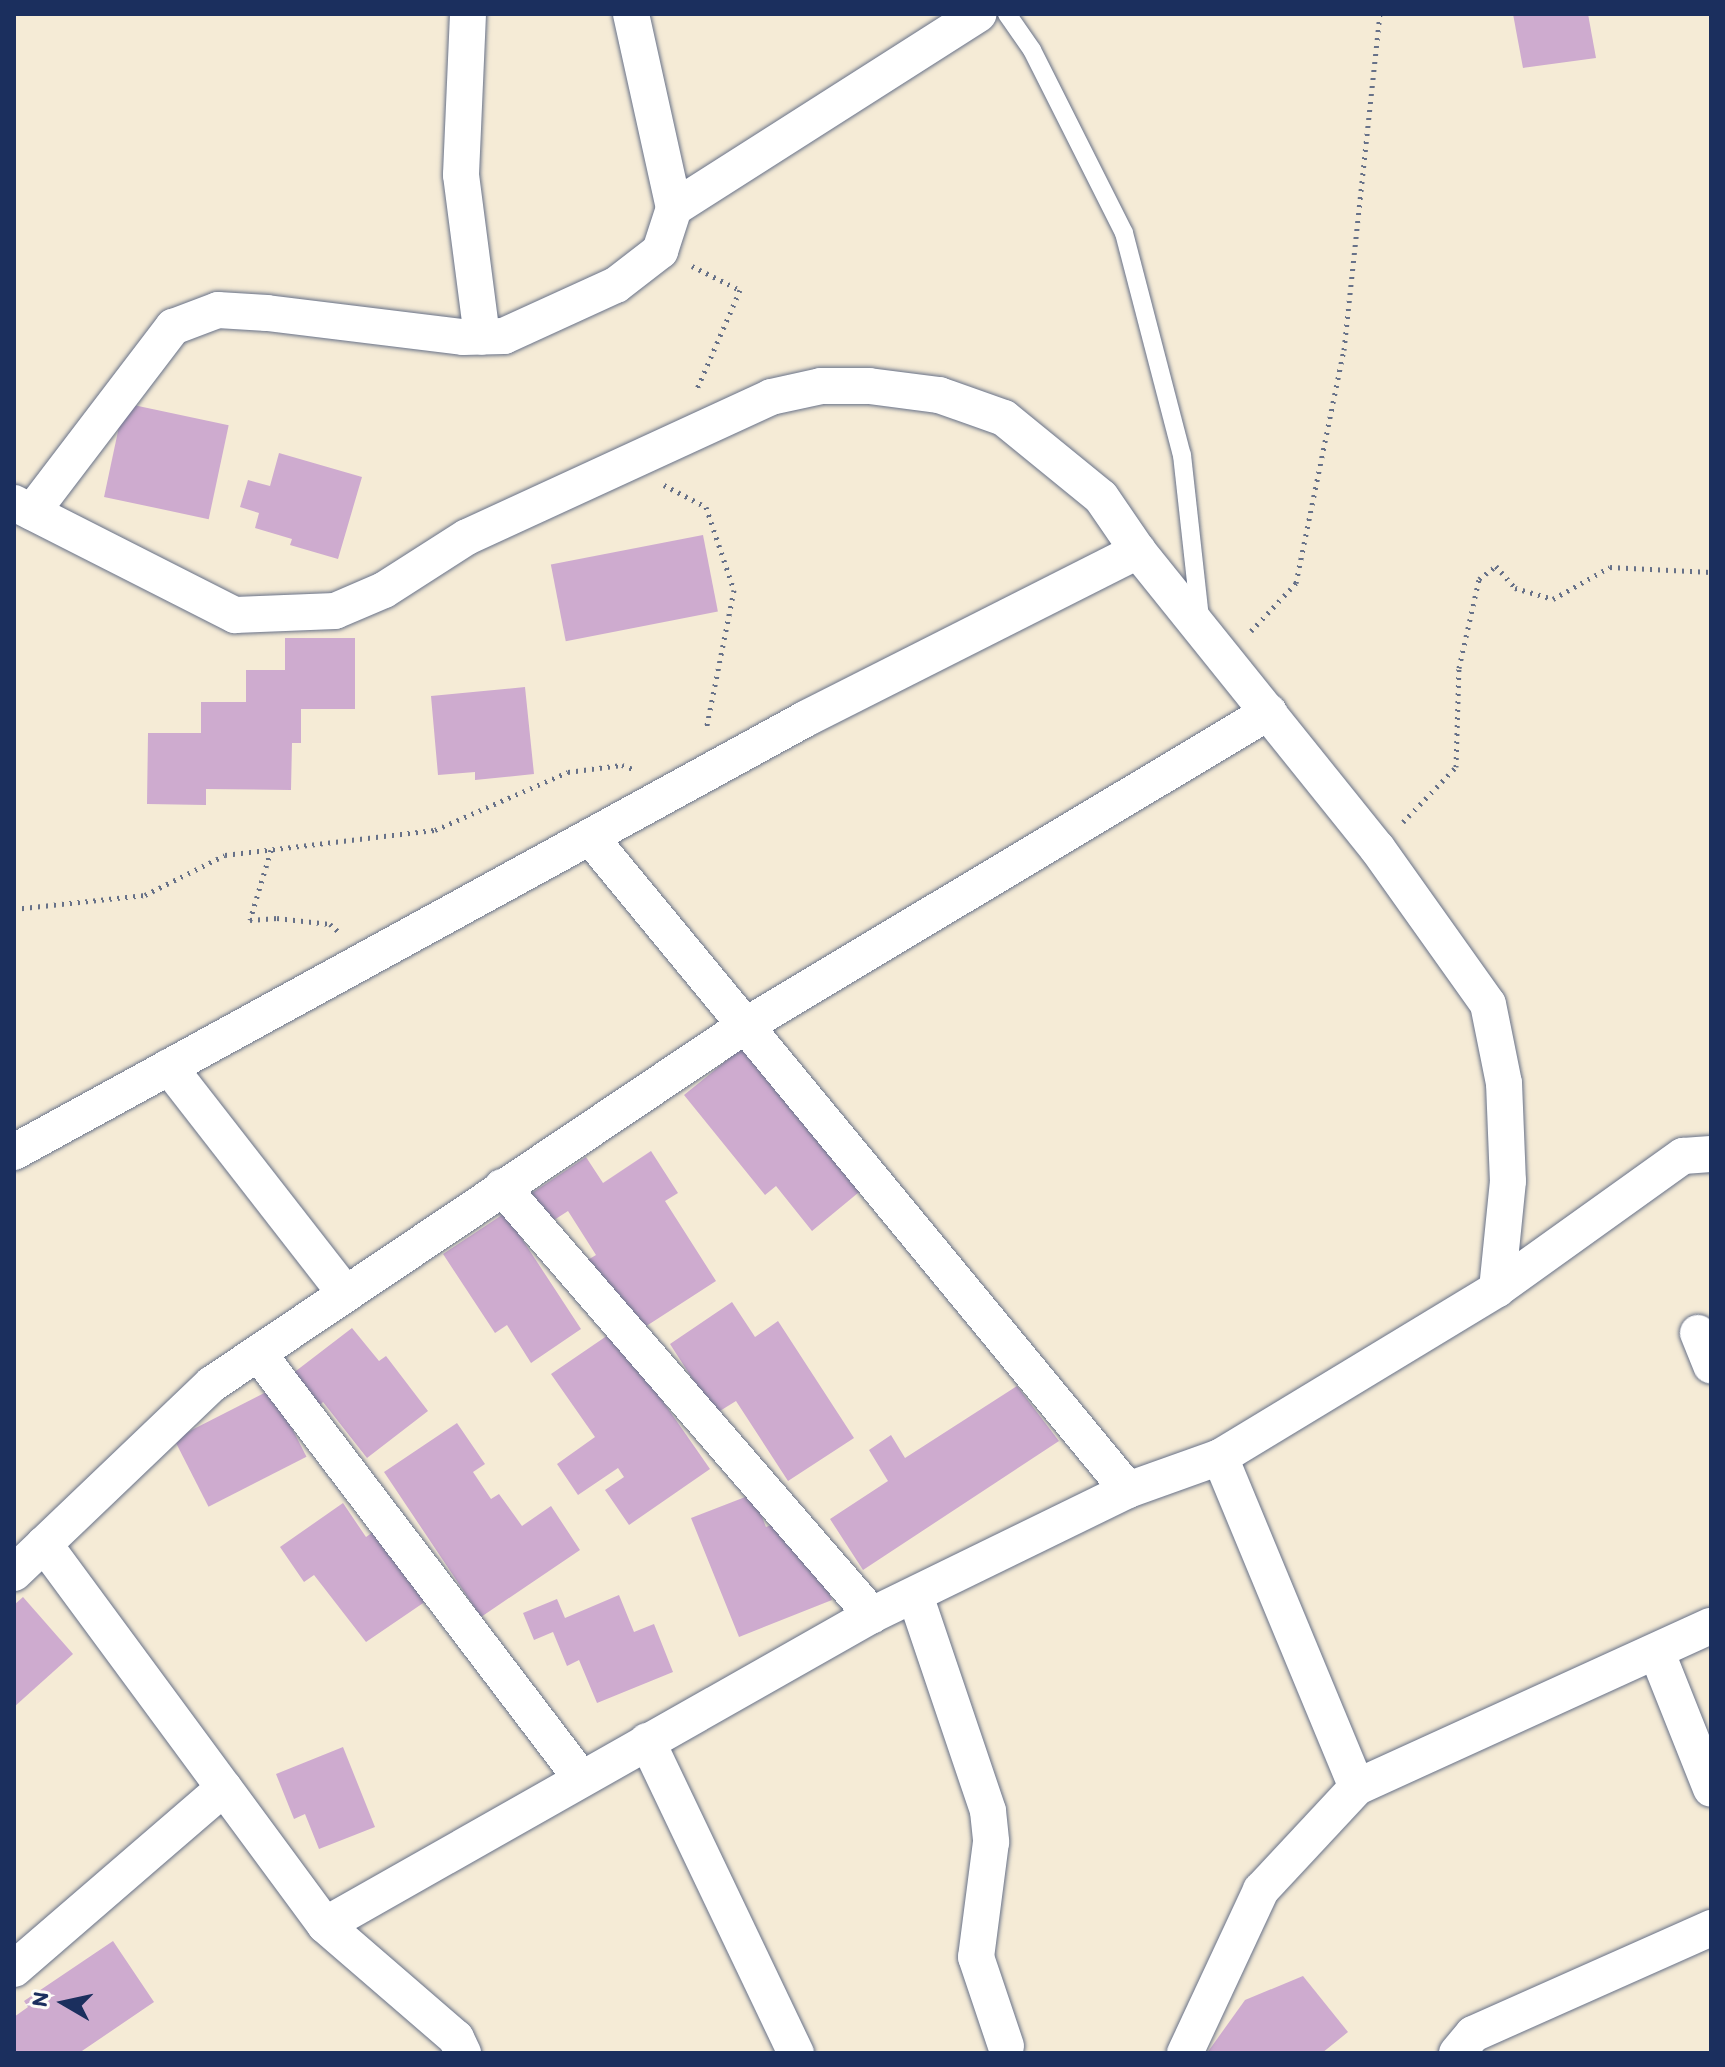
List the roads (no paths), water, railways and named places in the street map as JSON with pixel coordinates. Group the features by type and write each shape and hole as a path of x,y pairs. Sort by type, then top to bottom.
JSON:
{"street":[{"path":"468,14 461,175 482,337"},
{"path":"631,14 674,208 660,251 616,285 504,336 482,337 218,310 173,327 23,507 235,615 335,611 384,590 467,537 771,397 821,386 869,386 939,395 1004,418 1101,497 1138,551 1377,848 1488,1004 1504,1083 1508,1181 1497,1289"},
{"path":"674,208 978,14"},
{"path":"14,1152 807,718 1138,551"},
{"path":"14,1573 212,1384 743,1027 1269,712"},
{"path":"590,837 743,1027 1128,1490"},
{"path":"169,1067 345,1293"},
{"path":"325,1925 872,1615 1128,1490 1220,1457 1497,1289 1683,1156 1711,1154"},
{"path":"502,1187 872,1615"},
{"path":"258,1353 581,1778"},
{"path":"1220,1457 1357,1787"},
{"path":"44,1544 325,1925 456,2038 463,2053"},
{"path":"915,1595 988,1811 991,1842 976,1957 1006,2046"},
{"path":"1185,2053 1261,1890 1357,1787 1711,1626"},
{"path":"1657,1653 1711,1789"},
{"path":"647,1741 796,2053"},
{"path":"14,1969 224,1788"},
{"path":"1457,2053 1473,2034 1711,1928"}],"lane":[{"path":"1007,14 1032,50 1124,233 1182,455 1201,629"}]}
